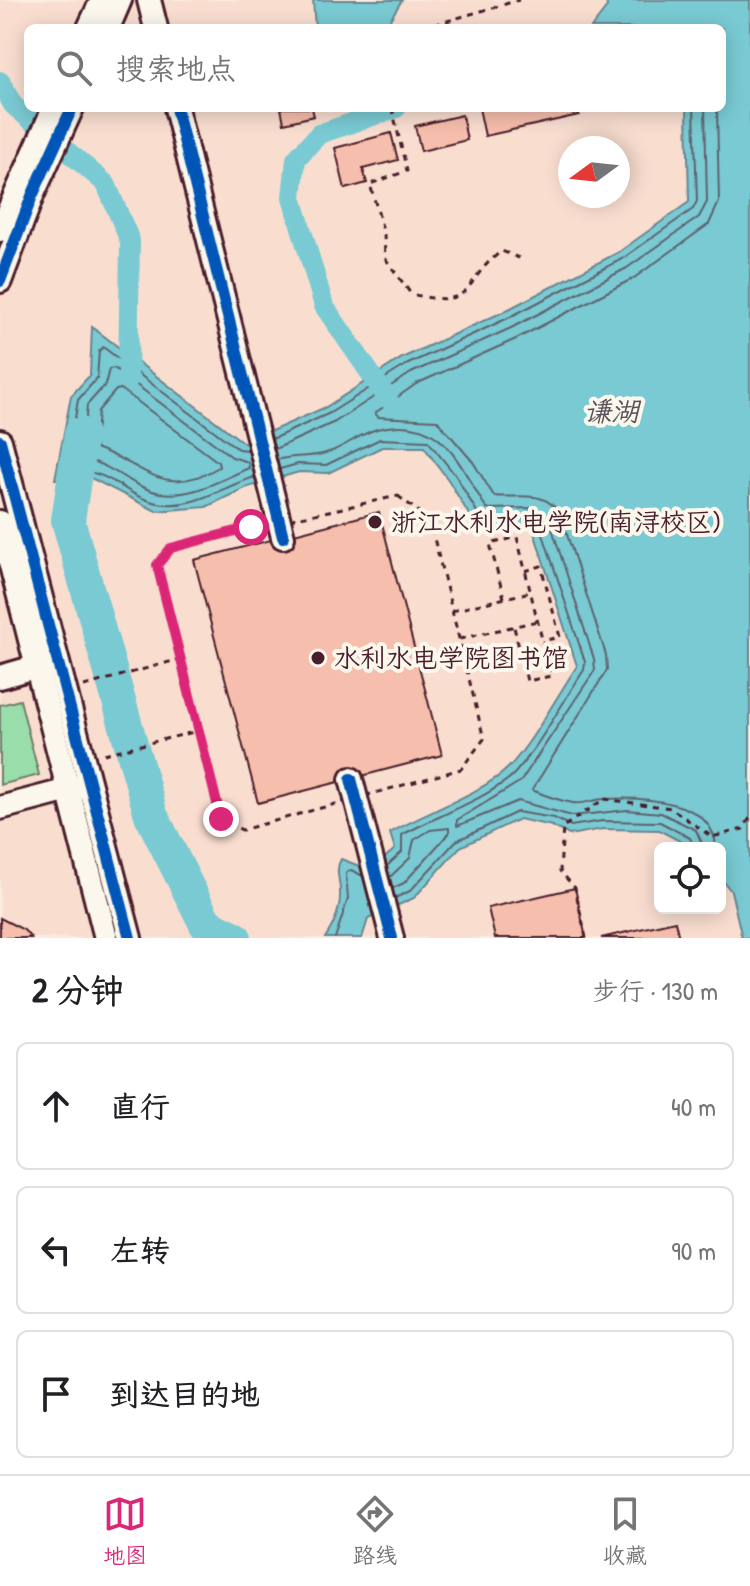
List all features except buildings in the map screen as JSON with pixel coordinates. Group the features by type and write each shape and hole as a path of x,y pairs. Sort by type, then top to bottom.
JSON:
{"street":[{"path":"91,24 102,0"},
{"path":"110,24 120,0"},
{"path":"149,0 155,24"},
{"path":"0,281 36,149 52,112"},
{"path":"24,195 53,112"},
{"path":"0,230 24,195 70,112"},
{"path":"177,112 281,529"},
{"path":"0,441 47,664 78,787 106,938"},
{"path":"0,522 47,664"},
{"path":"0,677 47,664"},
{"path":"0,808 78,787"},
{"path":"78,787 130,938"},
{"path":"354,788 390,930"}],"path":[{"path":"437,24 519,0"},
{"path":"393,112 407,171 370,184 384,234 385,258 411,294 453,299 465,295 487,262 502,251 524,260"},
{"path":"398,496 413,504 427,518 484,739 461,769 354,788 242,830 221,819 157,565 171,548 281,529 382,498 398,496"},
{"path":"504,598 490,544 517,537 551,676 527,681 514,627"},
{"path":"525,571 541,566 560,637 542,641"},
{"path":"452,611 530,592"},
{"path":"460,639 537,621"},
{"path":"81,686 179,659"},
{"path":"98,755 197,731"},
{"path":"586,938 575,888 560,871 563,827 604,799 671,808 712,837 743,829 750,818"}],"shaded area":[{"name":"浙江水利水电学院(南浔校区)","path":"0,0 750,0 750,938 0,938"}],"green space":[{"path":"20,700 39,775 0,785 0,705"}],"water":[{"path":"313,0 402,0 387,24 315,24"},
{"name":"谦湖","path":"606,0 750,0 750,938 742,938 731,891 726,885 726,842 682,842 659,830 603,829 569,835 552,826 519,819 460,847 414,898 368,919 362,938 325,938 339,907 338,868 341,859 370,870 395,849 390,833 468,795 497,777 526,747 577,666 532,526 477,528 424,447 382,447 328,473 299,472 245,488 206,507 156,511 91,478 55,479 71,396 90,375 92,327 244,443 326,407 402,358 503,312 619,252 689,202 687,112 726,112 726,24 594,24 607,7"}],"waterway":[{"path":"0,81 13,105 106,184 130,241 128,380"},
{"path":"384,112 319,134 296,159 292,197 324,306 388,399"},
{"path":"81,434 68,520 151,815 206,924 235,938"}],"cycle path":[{"path":"0,281 32,196 70,112"},
{"path":"177,112 283,537"},
{"path":"0,441 130,938"},
{"path":"351,779 392,938"}],"place":[{"name":"浙江水利水电学院(南浔校区)","path":"375,522"},
{"name":"水利水电学院图书馆","path":"318,658"}],"route":[{"path":"221,819 157,565 171,548 251,527"}]}
